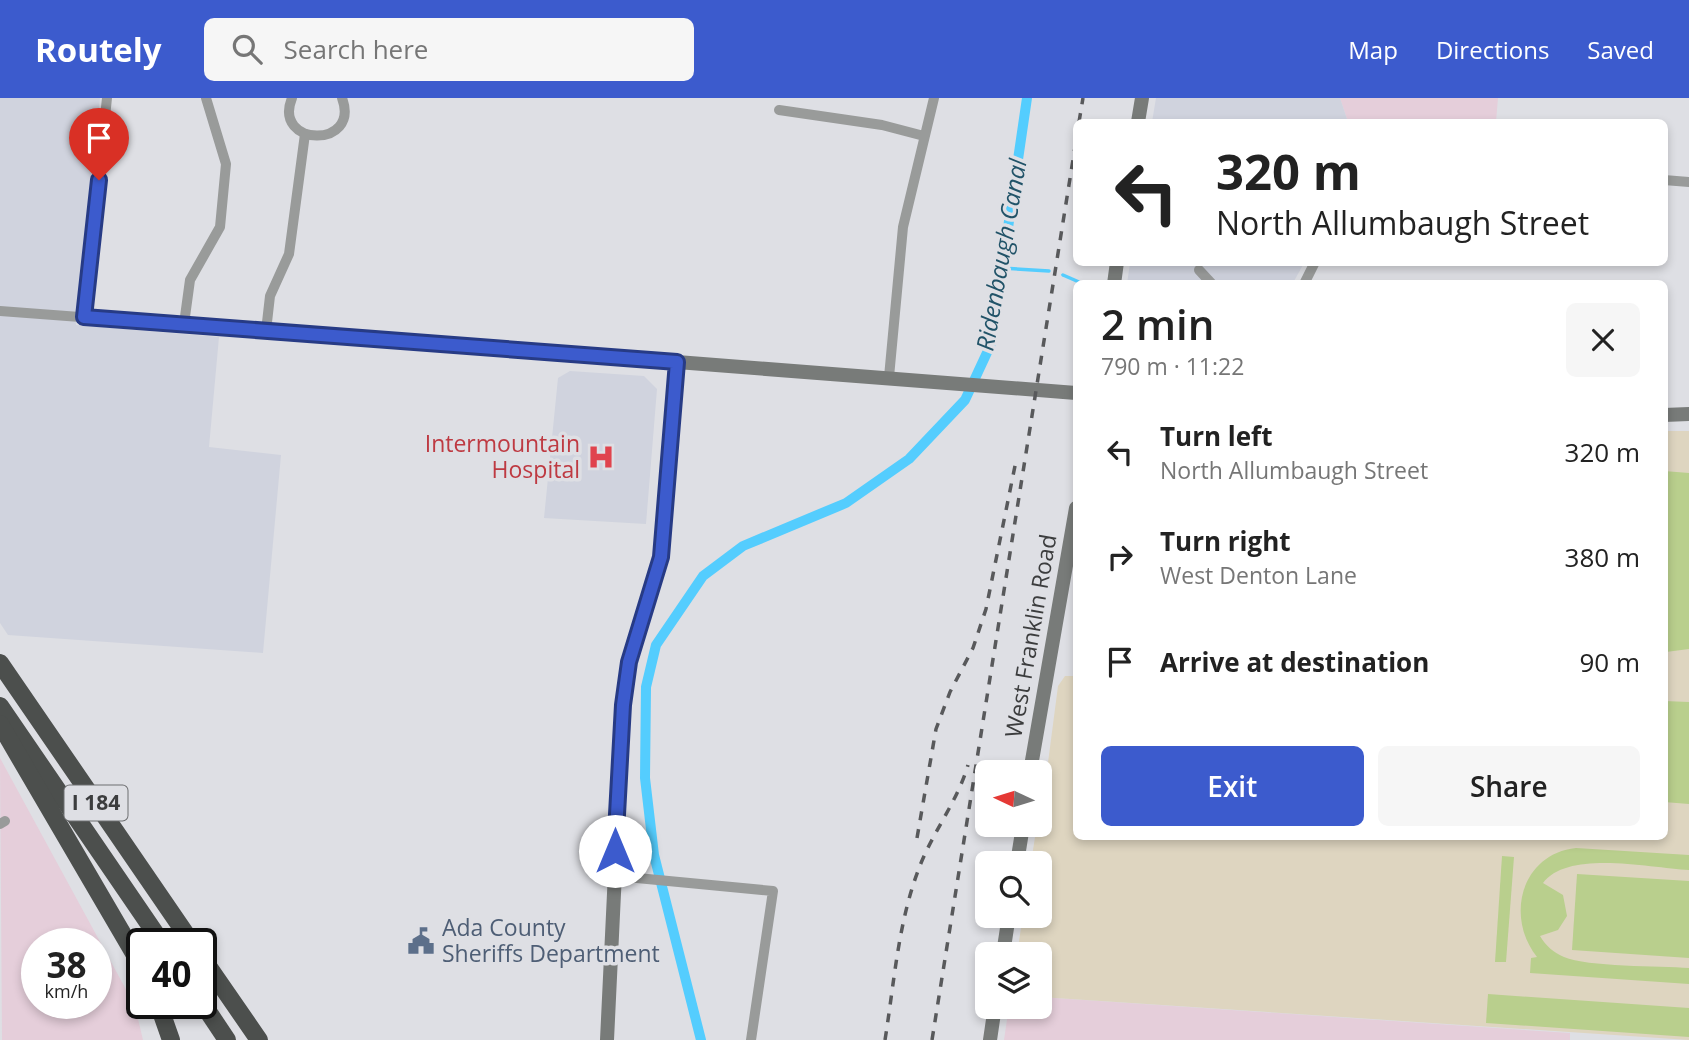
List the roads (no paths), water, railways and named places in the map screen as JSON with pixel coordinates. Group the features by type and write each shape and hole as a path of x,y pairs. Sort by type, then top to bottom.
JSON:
{"highway":[{"name":"I 184","path":"0,663 182,928"},
{"name":"I 184","path":"0,706 152,928"},
{"path":"0,724 126,940"},
{"path":"217,979 259,1040"},
{"path":"164,1019 171,1040"},
{"path":"213,1019 227,1040"}],"street":[{"path":"84,317 107,98"},
{"path":"184,324 190,281 220,227 226,164 206,98"},
{"path":"292,98 292,122 305,134 323,136 338,127 345,111 342,98"},
{"path":"889,377 903,227 934,98"},
{"path":"1138,119 1142,98"},
{"path":"779,110 869,122 923,136"},
{"path":"266,331 272,288 289,254 305,134"},
{"path":"1668,180 1689,182"},
{"path":"1199,271 1208,280"},
{"path":"0,311 1073,393"},
{"path":"607,1040 616,876 615,827 623,705 629,662 661,557 677,362"},
{"path":"1668,415 1689,414"},
{"name":"West Franklin Road","path":"1032,760 1073,525"},
{"path":"616,876 774,891 751,1040"},
{"path":"990,1040 993,1019"}],"waterway":[{"name":"Ridenbaugh Canal","path":"701,1040 654,855 645,778 646,687 656,645 703,576 743,546 846,503 909,459 965,400 991,344 1027,98"},
{"path":"1002,268 1049,271"},
{"path":"1063,275 1074,280"}],"railway":[{"path":"1080,119 1083,98"},
{"path":"932,1040 1073,160"},
{"path":"917,838 936,729 950,692 973,648 986,609 1016,461"},
{"path":"885,1040 897,954 911,891 923,857 968,765"}],"place":[{"name":"Intermountain Hospital","path":"601,457"},
{"name":"Ada County Sheriffs Department","path":"421,941"}]}
